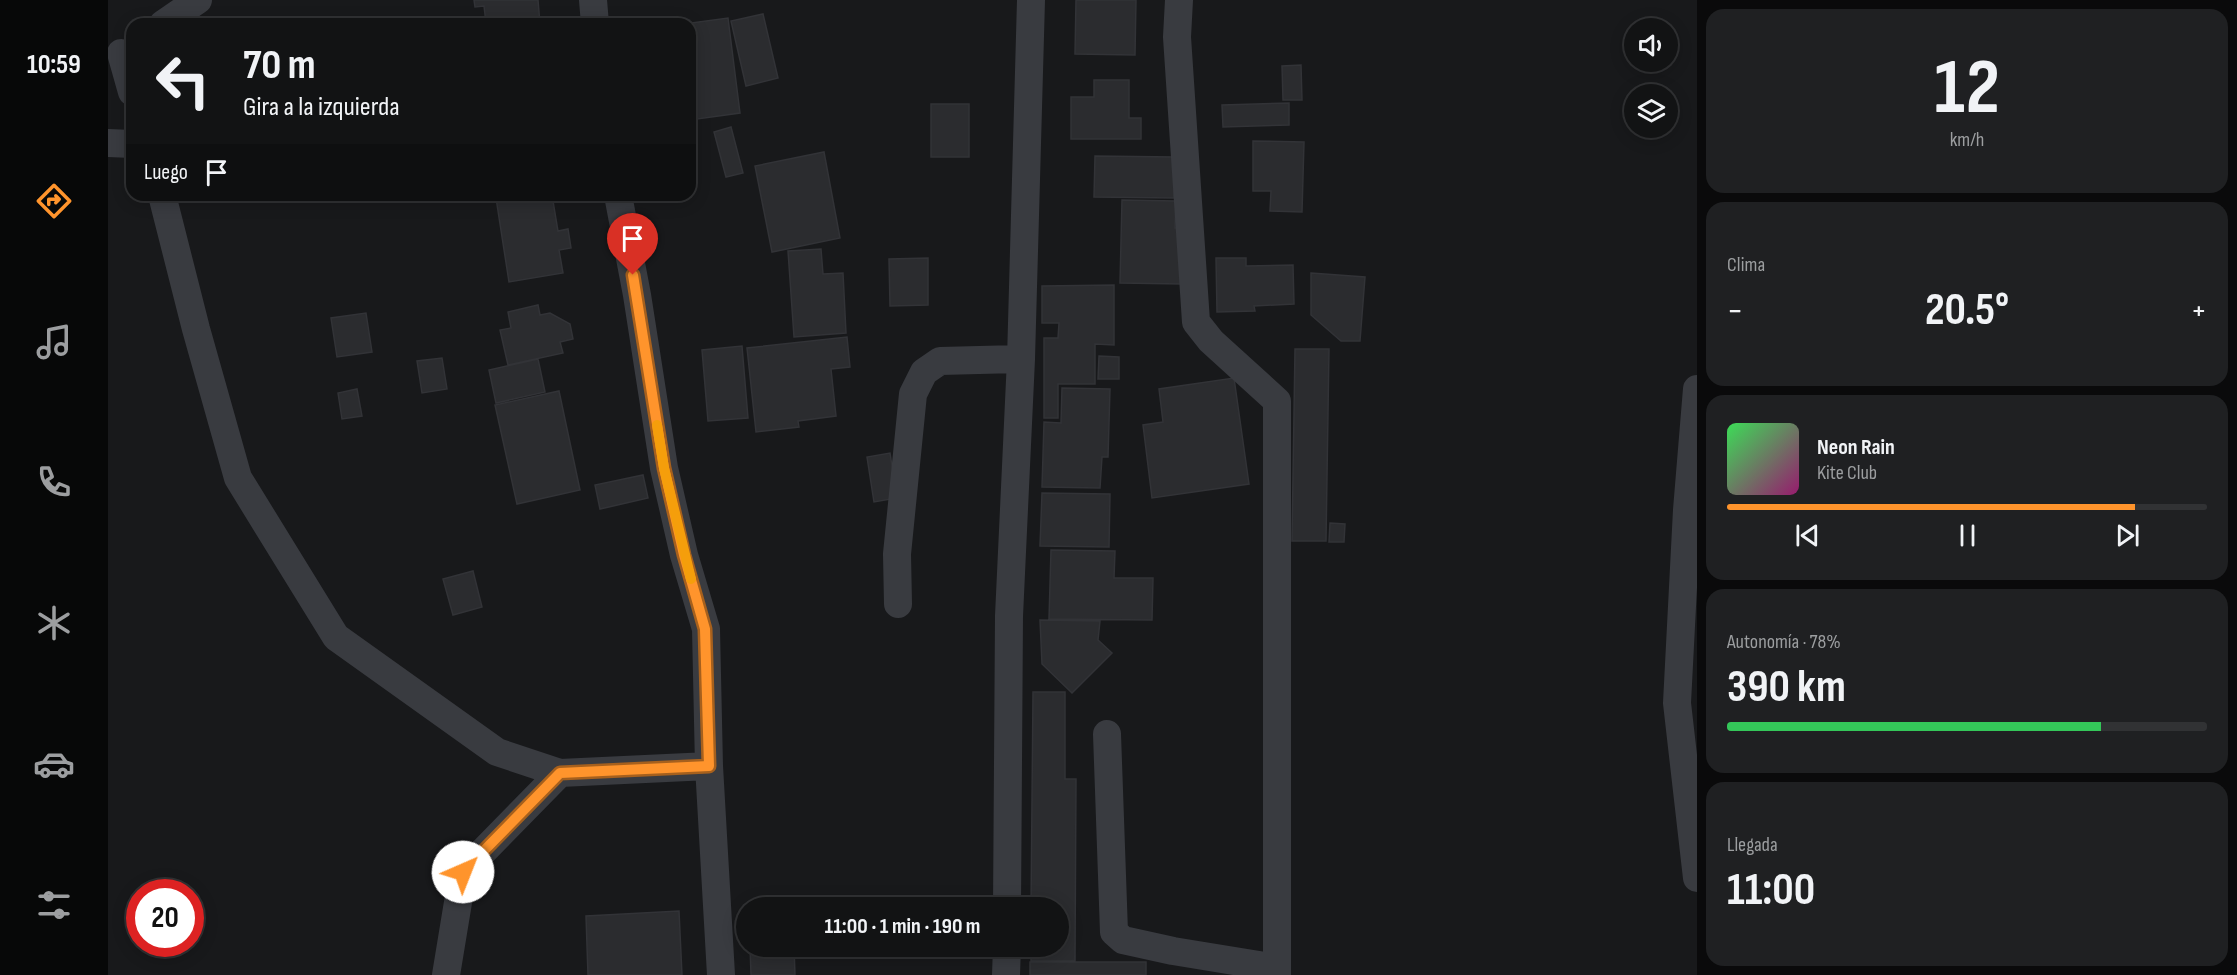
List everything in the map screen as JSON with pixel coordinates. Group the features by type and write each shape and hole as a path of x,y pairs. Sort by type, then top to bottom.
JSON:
{"street":[{"path":"172,18 198,0"},
{"path":"593,0 594,18"},
{"path":"1007,897 1009,616 1021,359 1031,0"},
{"path":"1107,734 1114,932 1123,940 1277,971 1277,401 1211,341 1196,322 1177,37 1179,0"},
{"path":"120,53 126,72"},
{"path":"108,143 126,144"},
{"path":"164,201 196,329 238,478 336,637 497,752 560,773 709,766"},
{"path":"619,201 637,295 664,468 684,555 705,629 709,766 721,975"},
{"path":"898,604 898,542 913,393 920,379 924,372 940,361 1021,359"},
{"path":"1697,389 1687,510 1677,703 1697,878"},
{"path":"446,975 463,872 560,773"},
{"path":"1006,975 1007,957"}],"building":[{"path":"474,0 538,0 540,18 485,18 484,6 475,7"},
{"path":"1076,0 1136,0 1135,55 1075,54"},
{"path":"763,14 778,78 746,86 731,21"},
{"path":"728,18 740,113 696,119 696,22"},
{"path":"1301,65 1302,100 1283,100 1282,66"},
{"path":"1094,80 1129,80 1129,118 1141,118 1141,139 1071,139 1071,97 1094,97"},
{"path":"1289,103 1289,125 1223,127 1222,105"},
{"path":"931,104 969,104 969,157 931,157"},
{"path":"731,127 743,173 726,177 714,132"},
{"path":"1253,141 1304,142 1302,212 1270,211 1271,191 1253,191"},
{"path":"824,152 840,238 772,252 755,166"},
{"path":"1095,156 1175,157 1174,198 1094,197"},
{"path":"1122,200 1176,201 1175,228 1183,228 1182,284 1120,283"},
{"path":"496,201 553,201 558,231 568,229 571,248 559,250 563,273 509,282"},
{"path":"821,249 823,274 843,273 846,333 794,337 788,251"},
{"path":"928,258 928,305 890,306 889,259"},
{"path":"1216,258 1246,258 1246,266 1293,265 1294,304 1254,306 1255,311 1217,312"},
{"path":"1311,273 1365,277 1360,341 1341,341 1311,315"},
{"path":"1114,285 1114,345 1095,344 1095,384 1058,384 1058,418 1044,418 1044,338 1058,338 1059,323 1042,323 1042,286"},
{"path":"538,305 540,315 550,313 570,324 573,339 560,342 563,353 508,365 500,330 511,328 508,312"},
{"path":"366,313 372,352 337,357 331,318"},
{"path":"847,337 850,367 831,369 836,416 798,421 799,427 756,432 747,348"},
{"path":"742,346 748,418 708,421 702,350"},
{"path":"1295,349 1329,349 1326,541 1292,541"},
{"path":"1099,356 1119,357 1119,379 1098,379"},
{"path":"442,358 447,389 422,393 417,361"},
{"path":"538,359 545,392 496,403 489,370"},
{"path":"1234,378 1249,484 1152,498 1143,425 1163,422 1159,389"},
{"path":"1062,388 1110,389 1108,457 1102,457 1100,488 1042,487 1044,422 1061,423"},
{"path":"357,389 362,416 342,419 338,393"},
{"path":"559,391 580,490 517,504 495,405"},
{"path":"890,453 897,498 874,502 867,457"},
{"path":"643,475 648,498 600,509 595,485"},
{"path":"1042,493 1110,494 1109,547 1040,546"},
{"path":"1330,523 1345,524 1344,542 1329,542"},
{"path":"1051,550 1115,551 1114,578 1153,578 1152,620 1049,619"},
{"path":"473,571 482,607 453,615 443,579"},
{"path":"1040,620 1100,621 1098,640 1112,653 1072,693 1042,664"},
{"path":"1033,692 1065,692 1065,779 1076,779 1075,961 1031,961 1031,957 1069,957 1069,897 1031,897"},
{"path":"679,911 682,975 588,975 586,916"},
{"path":"750,957 794,957 795,975 751,975"},
{"path":"1030,962 1146,962 1146,975 1030,975"}],"slow traffic":[{"path":"657,425 664,468 691,579"}],"route":[{"path":"463,872 560,773 709,766 705,629 684,555 664,468 633,275"}]}
